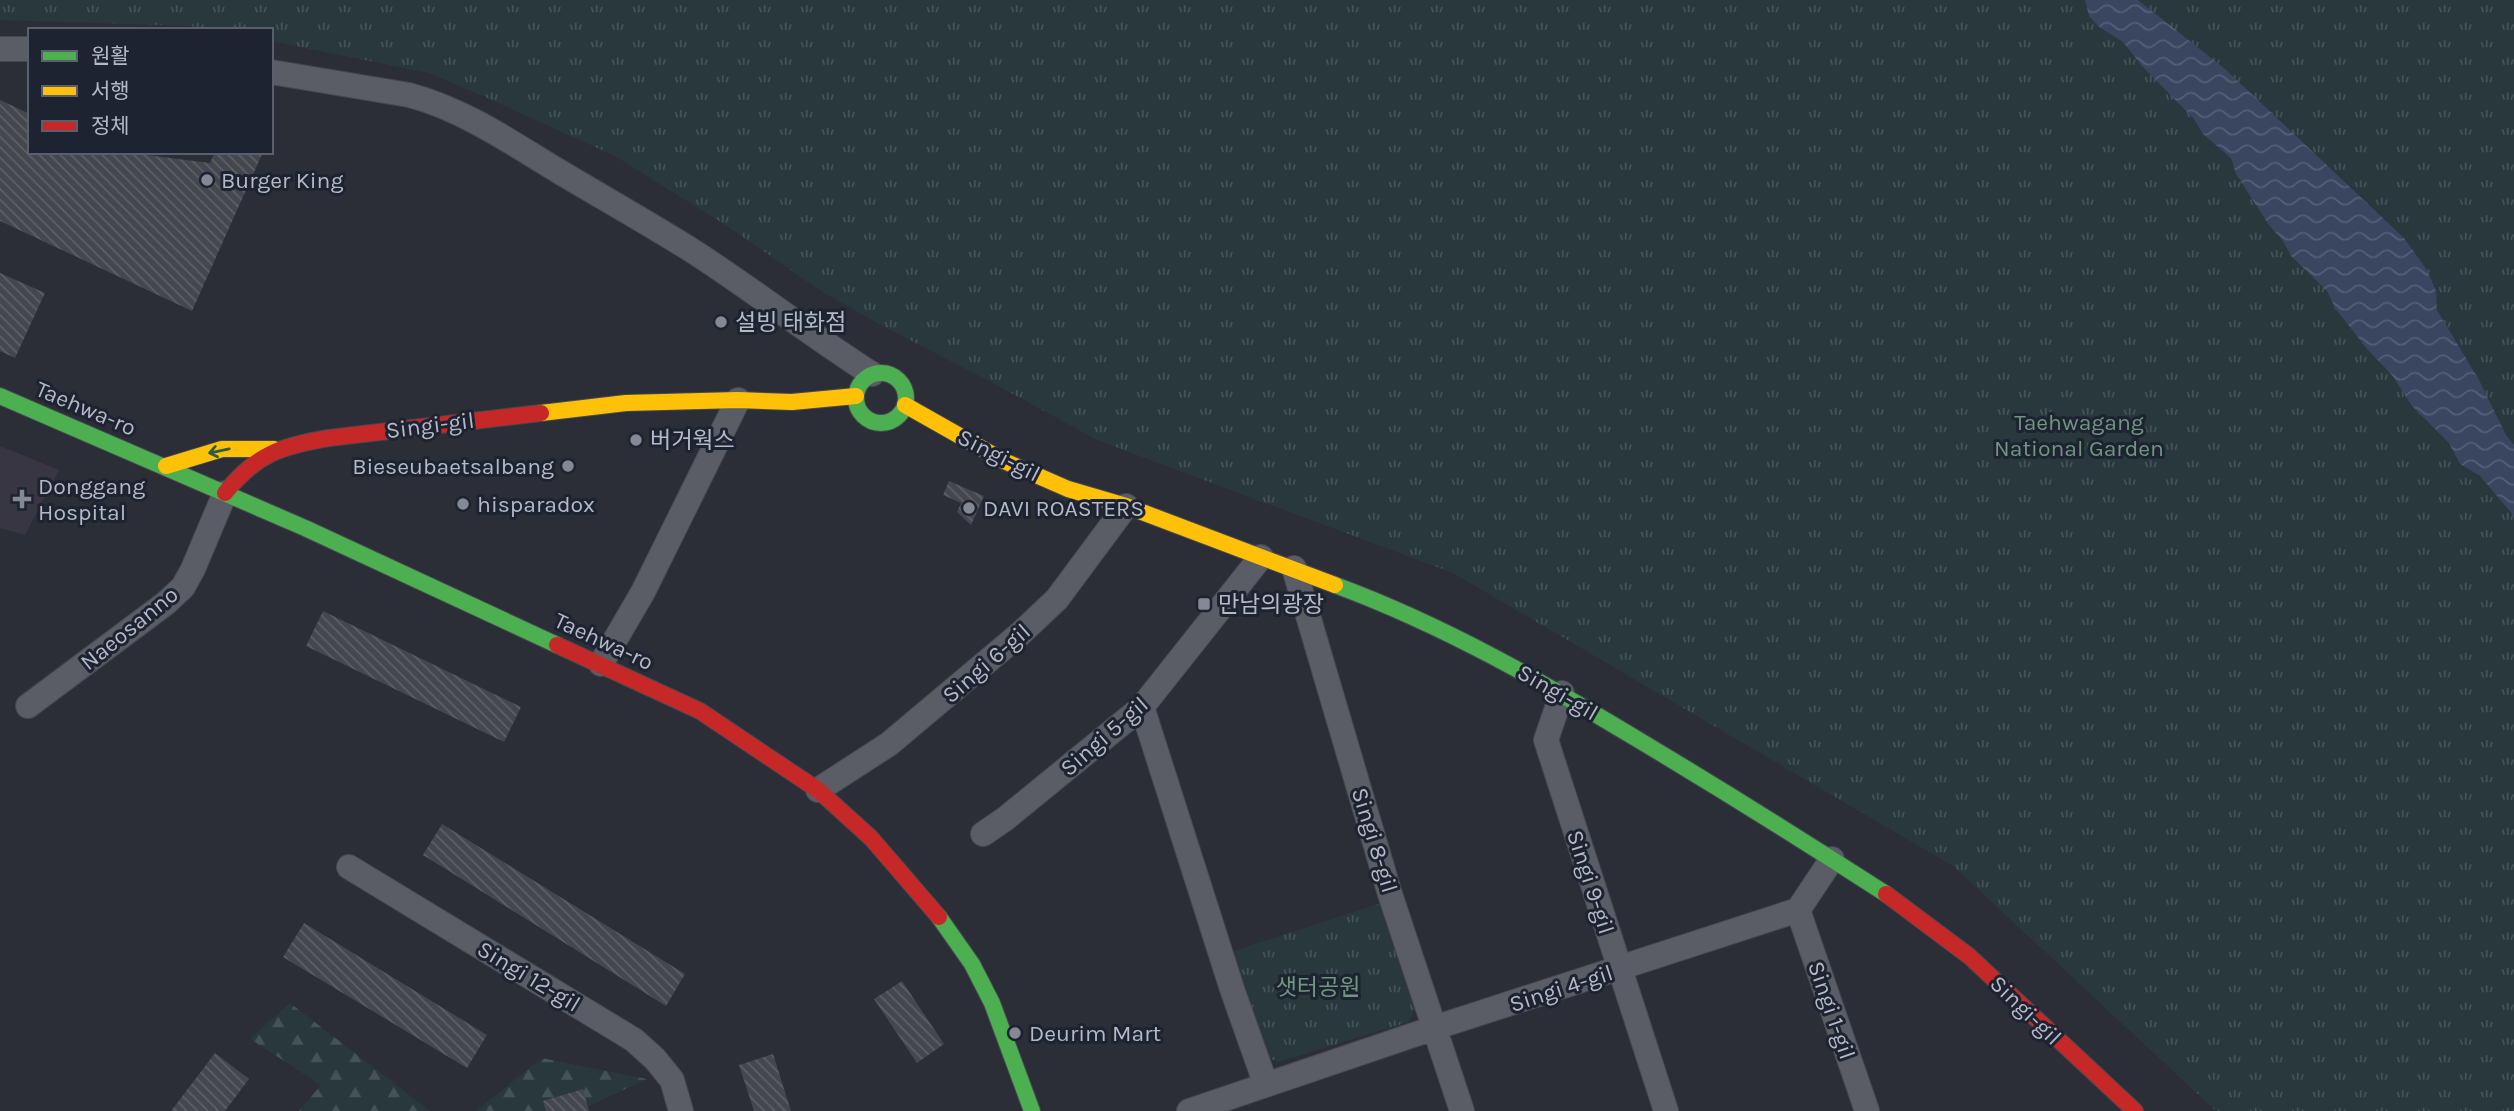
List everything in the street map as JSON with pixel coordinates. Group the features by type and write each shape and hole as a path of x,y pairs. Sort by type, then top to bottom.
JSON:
{"street":[{"path":"0,49 28,49"},
{"path":"273,72 409,95 459,114 688,249 813,337 872,374"},
{"path":"881,372 898,379 906,394 905,405 895,419 877,422 862,414 856,396 858,386 872,374 881,372"},
{"name":"Taehwa-ro","path":"0,396 166,466 700,711 818,790 871,838 932,907 972,964 992,1003 1032,1111"},
{"name":"Singi-gil","path":"225,493 249,466 274,449 371,432 626,403 738,400 792,402 856,396"},
{"path":"601,664 643,592 738,400"},
{"name":"Singi-gil","path":"905,405 1004,461 1068,489 1126,506 1394,607 1484,650 1562,693 1902,904 1969,956 2135,1111"},
{"path":"166,466 222,449 274,449"},
{"name":"Naeosanno","path":"28,706 166,603 183,587 225,493"},
{"name":"Singi 6-gil","path":"818,790 889,744 1021,633 1057,599 1126,506"},
{"name":"Singi 5-gil","path":"983,834 1142,707 1261,557"},
{"name":"Singi 8-gil","path":"1294,568 1390,894 1462,1111"},
{"name":"Singi 9-gil","path":"1562,693 1546,740 1666,1111"},
{"path":"1142,707 1228,977 1266,1085"},
{"path":"1798,910 1832,859"},
{"name":"Singi 12-gil","path":"349,867 634,1040 672,1080 681,1111"},
{"name":"Singi 4-gil","path":"1189,1111 1798,910"},
{"name":"Singi 1-gil","path":"1798,910 1867,1111"}],"shaded area":[{"name":"Donggang Hospital","path":"0,446 59,470 25,535 0,528"}],"green space":[{"name":"Taehwagang National Garden","path":"0,0 2514,0 2514,1111 2216,1111 1953,866 1453,573 1097,440 821,291 727,226 615,156 474,92 429,73 273,41 273,28 200,28 0,20"},
{"name":"샛터공원","path":"1381,903 1416,1008 1408,1022 1279,1062 1263,1056 1228,953"},
{"path":"290,1003 430,1111 299,1111 321,1085 250,1039"},
{"path":"542,1058 647,1079 578,1111 476,1111"}],"water":[{"path":"2085,0 2138,0 2225,69 2404,238 2427,270 2436,291 2437,310 2514,445 2514,516 2480,476 2460,464 2449,443 2412,406 2392,375 2367,349 2335,308 2327,291 2291,256 2236,174 2231,158 2203,134 2194,119 2142,66 2123,42 2099,27 2089,16"}],"building":[{"path":"0,100 28,113 28,154 139,154 210,163 214,154 262,154 192,311 0,221"},
{"path":"0,273 45,293 15,358 0,351"},
{"name":"DAVI ROASTERS","path":"949,481 984,496 971,525 957,512 961,503 943,495"},
{"path":"323,611 521,707 504,742 306,646"},
{"path":"442,824 685,974 666,1006 423,855"},
{"path":"304,923 487,1035 467,1068 283,957"},
{"path":"902,981 944,1044 917,1063 874,999"},
{"path":"215,1053 249,1079 225,1111 171,1111"},
{"path":"773,1054 791,1111 754,1111 739,1065"},
{"path":"583,1089 589,1111 546,1111 543,1101"}],"traffic: fast":[{"path":"881,373 899,380 906,398 899,416 881,423 863,416 856,398 863,380 881,373"},
{"path":"0,396 305,528 557,645"},
{"path":"1335,585 1416,619 1533,678 1707,781 1886,894"},
{"path":"939,917 972,964 992,1003 1032,1111"}],"traffic: slow":[{"path":"541,413 626,403 738,400 792,402 856,396"},
{"path":"905,405 1004,461 1068,489 1126,506 1335,585"},
{"path":"166,466 222,449 274,449"}],"traffic: jam":[{"path":"225,493 259,461 297,444 541,413"},
{"path":"557,645 700,711 818,790 871,838 939,917"},
{"path":"1886,894 1969,956 2135,1111"}],"place":[{"name":"Burger King","path":"207,180"},
{"name":"설빙 태화점","path":"721,322"},
{"name":"버거웍스","path":"636,440"},
{"name":"Bieseubaetsalbang","path":"568,466"},
{"name":"Donggang Hospital","path":"22,499"},
{"name":"hisparadox","path":"463,504"},
{"name":"DAVI ROASTERS","path":"969,508"},
{"name":"만남의광장","path":"1204,604"},
{"name":"Deurim Mart","path":"1015,1033"}]}
